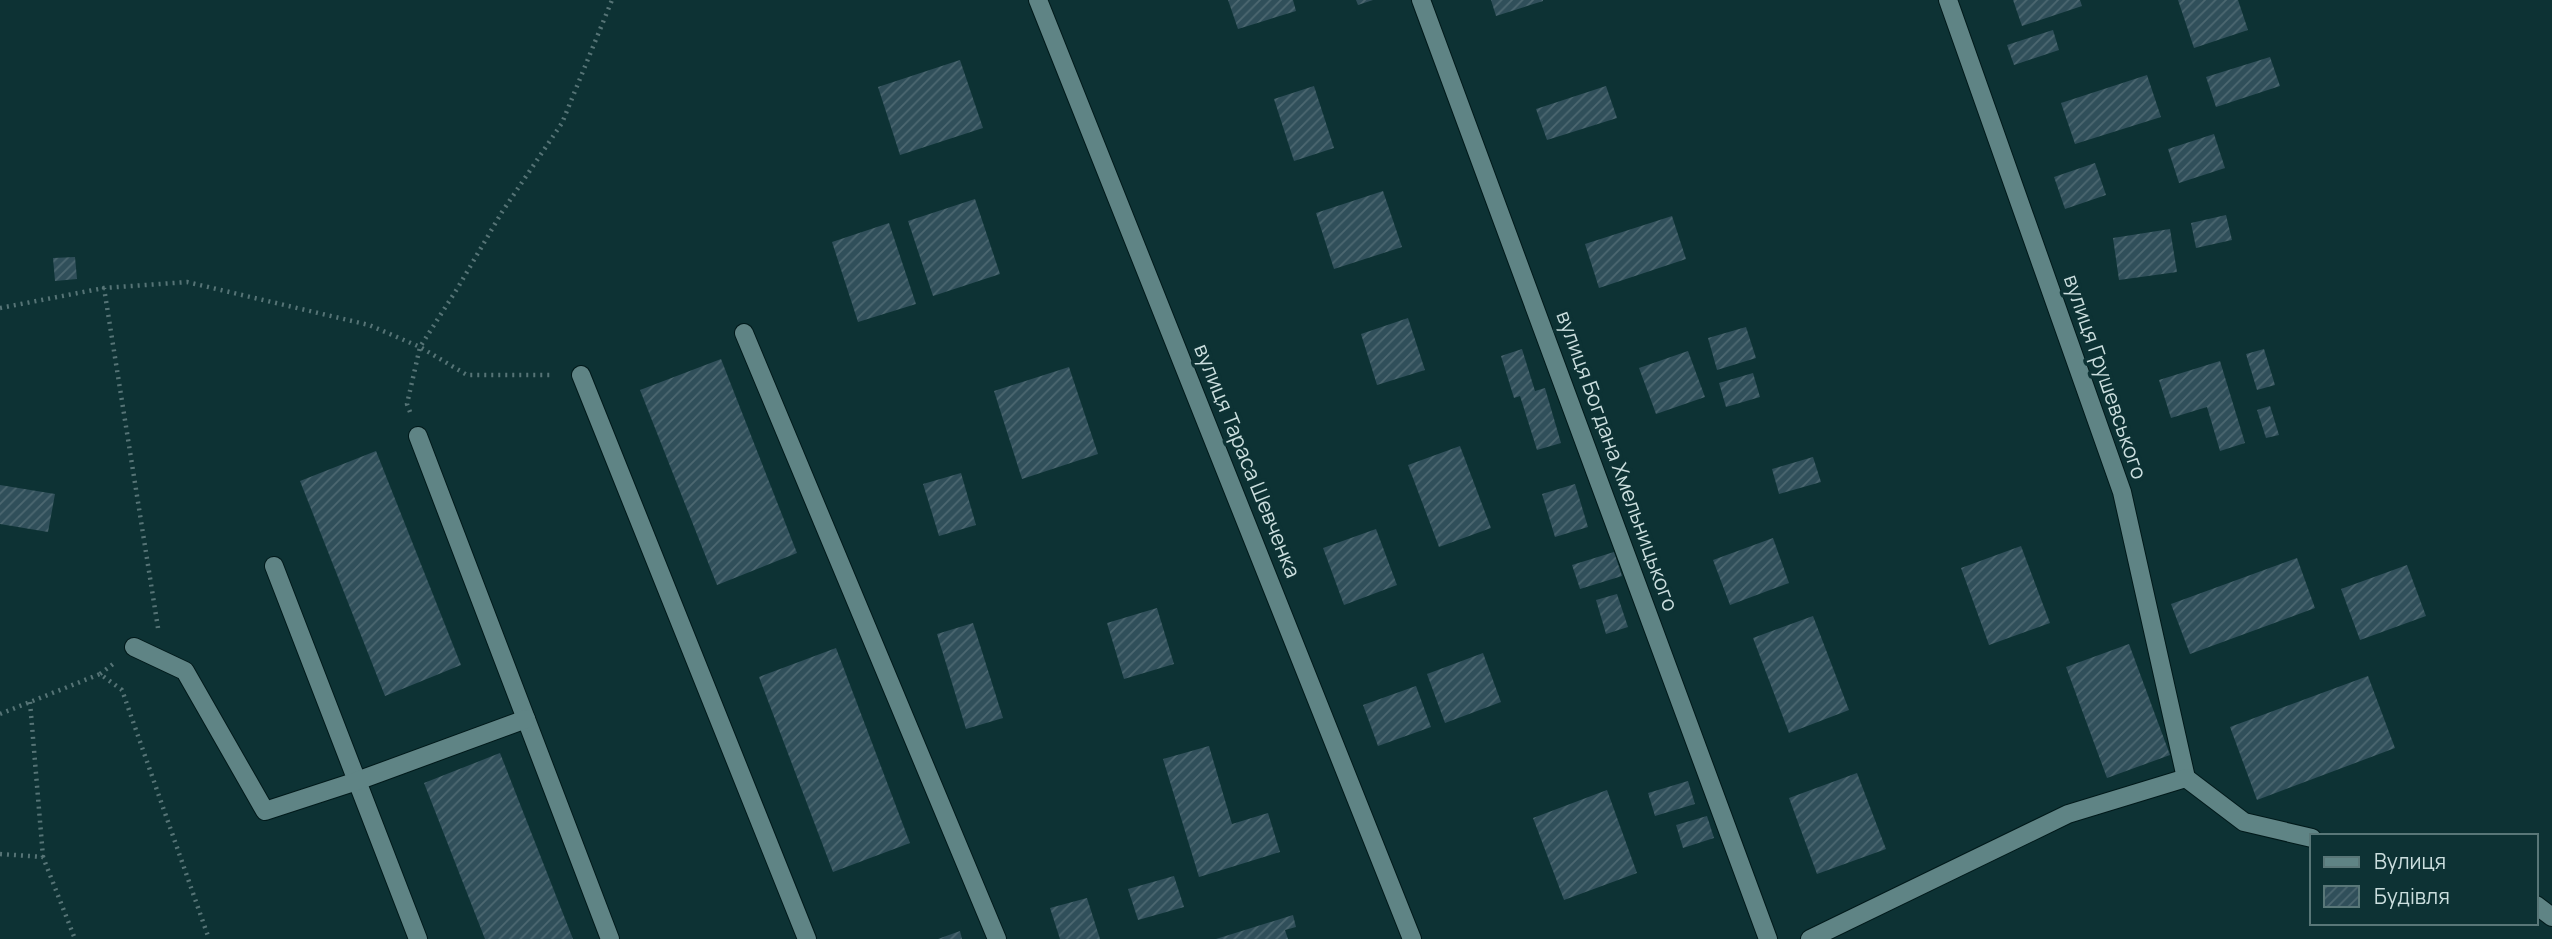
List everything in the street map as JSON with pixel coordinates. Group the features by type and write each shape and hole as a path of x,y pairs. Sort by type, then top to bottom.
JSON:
{"street":[{"name":"вулиця Тараса Шевченка","path":"1038,0 1412,939"},
{"name":"вулиця Богдана Хмельницького","path":"1421,0 1768,939"},
{"name":"вулиця Грушевського","path":"1948,0 2122,492 2186,778"},
{"path":"744,333 997,939"},
{"path":"581,375 807,939"},
{"path":"418,436 610,939"},
{"path":"274,566 418,939"},
{"path":"134,647 185,671 265,811 357,781 526,719"},
{"path":"1810,939 2068,814 2186,778 2244,822 2310,838"}],"path":[{"path":"418,436 407,404 420,347 502,212 562,123 612,0"},
{"path":"0,308 104,288 187,282 369,325 420,347 467,374 581,375"},
{"path":"0,714 100,674 158,628 104,288"},
{"path":"100,674 122,690 209,939"},
{"path":"30,702 43,857 75,939"},
{"path":"0,854 43,857"}],"building":[{"path":"1228,0 1293,0 1296,11 1238,29"},
{"path":"1356,0 1373,0 1358,5"},
{"path":"1491,0 1543,0 1543,1 1496,16"},
{"path":"2013,0 2080,0 2082,6 2022,26"},
{"path":"2178,0 2238,0 2248,30 2194,48"},
{"path":"2053,30 2059,50 2014,65 2007,45"},
{"path":"2270,57 2280,86 2216,107 2206,77"},
{"path":"960,60 983,128 900,155 878,87"},
{"path":"2147,75 2161,117 2075,144 2061,103"},
{"path":"1314,86 1334,148 1294,161 1274,99"},
{"path":"1606,86 1617,118 1547,140 1536,109"},
{"path":"2214,134 2225,168 2179,183 2168,149"},
{"path":"2095,163 2106,195 2065,209 2054,177"},
{"path":"1383,191 1402,247 1334,269 1316,213"},
{"path":"975,199 1000,274 933,296 908,221"},
{"path":"2226,215 2232,240 2196,248 2191,223"},
{"path":"1672,216 1686,259 1599,288 1585,244"},
{"path":"889,223 916,304 858,322 832,242"},
{"path":"2170,229 2177,272 2119,280 2113,238"},
{"path":"75,257 77,279 55,281 53,258"},
{"path":"1408,318 1425,370 1377,385 1361,334"},
{"path":"1746,327 1756,358 1717,370 1708,338"},
{"path":"1522,349 1535,391 1545,388 1561,443 1537,450 1520,396 1514,398 1501,356"},
{"path":"2264,349 2275,385 2257,390 2246,354"},
{"path":"1688,351 1705,397 1656,414 1639,368"},
{"path":"721,359 797,553 717,585 640,390"},
{"path":"2220,361 2245,443 2220,451 2207,407 2171,418 2159,380"},
{"path":"1069,367 1098,454 1022,479 994,391"},
{"path":"1753,373 1760,397 1726,407 1719,383"},
{"path":"2270,406 2279,435 2266,438 2257,410"},
{"path":"1460,446 1491,528 1439,547 1408,465"},
{"path":"376,451 461,665 385,696 300,481"},
{"path":"1813,457 1821,482 1779,494 1772,469"},
{"path":"961,473 976,525 939,536 923,484"},
{"path":"1575,484 1588,527 1555,537 1542,494"},
{"path":"0,485 55,494 48,532 0,524"},
{"path":"1376,529 1397,585 1344,605 1323,548"},
{"path":"1773,538 1789,583 1730,605 1713,560"},
{"path":"2021,546 2050,623 1989,645 1961,568"},
{"path":"1614,552 1622,576 1580,589 1572,565"},
{"path":"2297,558 2315,608 2190,654 2171,604"},
{"path":"2407,565 2426,616 2360,640 2341,589"},
{"path":"1617,594 1628,627 1606,634 1596,600"},
{"path":"1157,608 1174,664 1124,679 1107,623"},
{"path":"1813,616 1849,710 1789,733 1753,638"},
{"path":"973,623 1003,718 966,729 937,634"},
{"path":"2129,644 2170,755 2107,778 2066,667"},
{"path":"836,648 910,843 833,872 759,677"},
{"path":"1483,653 1501,702 1445,723 1427,674"},
{"path":"2368,676 2395,748 2257,800 2230,727"},
{"path":"1416,686 1431,727 1378,746 1363,705"},
{"path":"1209,746 1232,824 1268,813 1280,852 1199,877 1163,759"},
{"path":"500,753 573,939 485,939 424,783"},
{"path":"1857,773 1886,849 1817,874 1789,798"},
{"path":"1688,781 1695,804 1655,816 1648,793"},
{"path":"1607,790 1637,873 1564,900 1533,818"},
{"path":"1707,816 1714,838 1683,848 1676,825"},
{"path":"1174,876 1184,907 1138,920 1128,889"},
{"path":"1087,898 1100,939 1060,939 1050,908"},
{"path":"1293,915 1296,927 1285,930 1288,939 1216,939"},
{"path":"960,931 962,939 938,939"}]}
